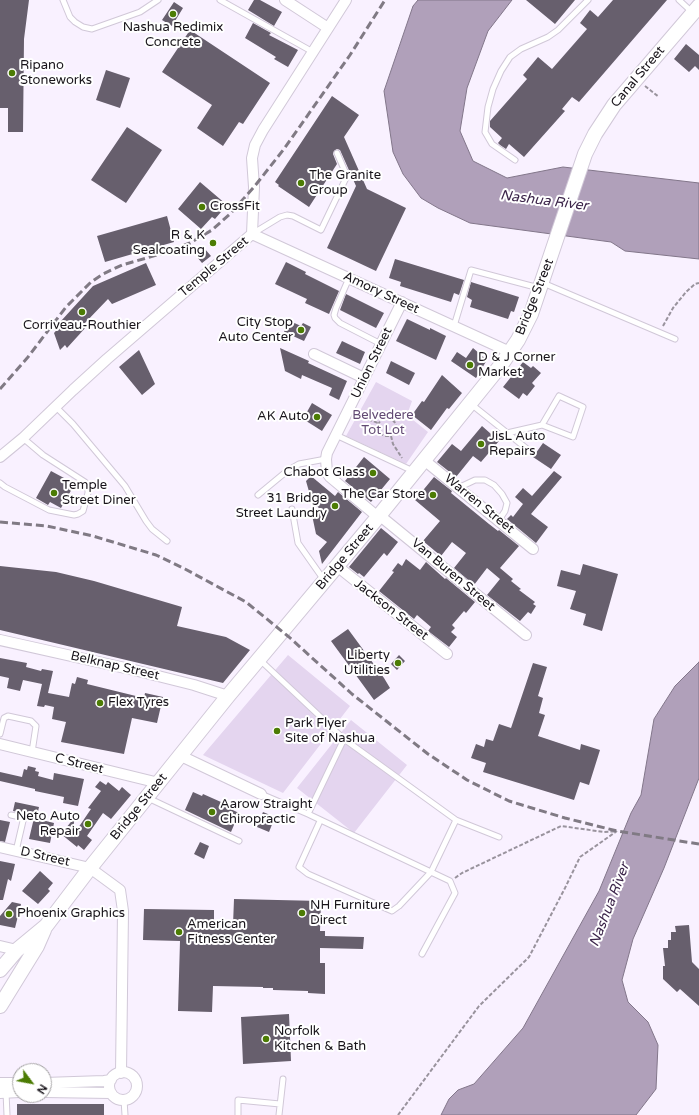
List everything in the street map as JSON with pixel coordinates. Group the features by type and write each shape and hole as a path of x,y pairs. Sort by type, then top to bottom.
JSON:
{"street":[{"path":"285,0 328,28"},
{"name":"Temple Street","path":"0,457 23,438 107,359 252,234 254,187 252,158 255,145 346,0"},
{"name":"Canal Street","path":"585,154 599,126 614,105 696,9"},
{"name":"Bridge Street","path":"0,1006 37,946 46,926 90,868 228,696 471,404 510,352 526,324 541,286 585,154"},
{"name":"Amory Street","path":"252,234 510,352"},
{"name":"Union Street","path":"326,459 336,435 402,302"},
{"path":"314,354 364,378"},
{"path":"326,459 327,473 330,477 379,516"},
{"name":"Warren Street","path":"424,460 499,520 532,549"},
{"name":"Van Buren Street","path":"379,516 526,635"},
{"name":"Jackson Street","path":"336,566 446,654"},
{"name":"Belknap Street","path":"0,640 134,670 194,685 228,696"},
{"name":"C Street","path":"0,744 159,783"},
{"path":"181,756 261,794"},
{"name":"D Street","path":"0,847 90,868"},
{"path":"90,868 120,890 123,911 121,1073"},
{"name":"Bridge Street","path":"0,970 17,950 46,926"},
{"path":"0,946 17,950"},
{"path":"52,1092 111,1093 118,1099 128,1100 135,1094 137,1085 133,1077 130,1074 121,1073 114,1076 111,1080 111,1093"},
{"path":"52,1083 111,1080"},
{"path":"0,1083 12,1083"}],"lane":[{"path":"63,0 70,17 74,22 82,27 92,29 140,12 158,0"},
{"path":"220,0 313,52"},
{"path":"515,160 492,144 485,132 488,107 493,89 501,71 510,57 558,30 588,0"},
{"path":"679,0 696,9"},
{"path":"252,234 280,217 287,215 293,216 321,230 347,176 337,153"},
{"path":"454,326 471,270 541,286 675,339"},
{"path":"349,278 336,308 334,315 335,318 340,323 381,344"},
{"path":"507,433 542,425 573,437 583,407 559,396 542,425"},
{"path":"471,404 530,452"},
{"path":"56,407 82,434 125,486 152,529 167,541"},
{"path":"336,435 414,472"},
{"path":"0,483 49,510 74,515 83,511 88,493 88,486 85,482 43,455 23,438"},
{"path":"258,495 287,471 299,464 326,459"},
{"path":"458,488 475,480 485,480 494,485 502,494 507,503 505,511 499,520"},
{"path":"292,509 298,543 324,581"},
{"path":"259,659 344,739 456,820 499,838"},
{"path":"0,734 4,718 8,716 30,721 36,726 32,752"},
{"path":"308,814 344,739"},
{"path":"261,794 308,814 450,882 455,893 422,954"},
{"path":"147,798 239,841"},
{"path":"11,815 20,817 23,821 16,850"},
{"path":"320,821 299,867 308,874 392,911 399,906 431,872 456,820"},
{"path":"280,1115 283,1079"},
{"path":"3,1092 7,1115"},
{"path":"124,1100 124,1115"},
{"path":"238,1115 238,1100 280,1104"}],"path":[{"path":"644,85 659,98"},
{"path":"659,333 673,308 686,292 695,284 699,283"},
{"path":"357,415 379,424"},
{"path":"391,436 384,436 378,429 381,421 386,418 389,418 396,423 396,429 391,436 393,444 404,460"},
{"path":"398,1115 479,1006 529,957 580,857 617,831 604,832 561,826 462,873 450,882"}],"green space":[{"name":"Belvedere Tot Lot","path":"376,382 412,401 407,415 428,432 406,464 346,436"},
{"name":"Park Flyer Site of Nashua","path":"288,655 350,706 283,793 203,755"},
{"path":"351,720 407,765 354,833 297,788"}],"water":[{"name":"Nashua River","path":"418,0 512,0 488,31 467,88 460,131 473,161 507,178 563,167 699,183 699,259 625,251 611,242 470,223 421,198 403,174 393,152 384,91 413,6"},
{"name":"Nashua River","path":"699,662 699,778 664,868 633,939 622,980 628,1002 648,1022 658,1045 656,1089 636,1115 441,1115 449,1099 458,1090 474,1084 523,1028 599,891 631,813 641,795 654,719 675,686"}],"building":[{"name":"Ripano Stoneworks","path":"0,0 29,0 24,39 23,132 8,132 8,108 0,108"},
{"path":"254,0 260,0 282,12 274,26 248,10"},
{"path":"526,0 575,0 555,24"},
{"path":"613,0 667,0 579,102 572,97 562,109 565,111 524,157 509,144 506,149 500,145 498,143 502,138 490,127 490,121 527,79 523,75 538,57 552,69 587,29 580,23 590,10 598,17"},
{"name":"Nashua Redimix Concrete","path":"174,2 183,8 172,26 162,20"},
{"path":"253,23 271,33 269,35 298,50 288,67 274,59 276,57 245,38"},
{"path":"190,30 270,83 243,124 239,122 223,146 197,128 212,105 162,72"},
{"path":"686,44 699,55 699,70 695,66 689,72 674,59"},
{"path":"106,70 130,78 120,108 96,100"},
{"name":"The Granite Group","path":"332,96 359,115 344,137 367,189 406,208 376,271 327,248 356,186 340,150 337,149 334,151 333,154 337,164 309,207 278,186 279,185 275,182"},
{"path":"127,127 162,150 126,203 91,180"},
{"name":"CrossFit","path":"200,182 227,205 215,219 212,217 201,229 178,209"},
{"path":"167,216 174,242 105,262 97,236"},
{"path":"204,248 211,256 202,263 197,257"},
{"path":"395,259 464,280 459,295 454,293 451,302 400,286 401,282 389,278"},
{"path":"286,262 306,272 305,274 339,291 329,314 305,303 307,299 275,284"},
{"name":"Corriveau-Routhier","path":"146,263 156,285 112,304 108,299 84,324 87,326 67,348 65,345 60,350 54,333 63,323 61,321 93,286"},
{"path":"471,282 519,297 514,312 511,311 508,319 470,307 472,300 467,297"},
{"path":"346,294 384,313 376,328 340,310"},
{"path":"407,319 446,336 436,360 396,341"},
{"name":"City Stop Auto Center","path":"290,321 301,326 303,323 311,327 304,341 284,332"},
{"path":"342,341 365,352 360,364 336,353"},
{"path":"280,348 347,381 339,400 329,395 332,388 302,375 301,379 285,371"},
{"name":"D & J Corner Market","path":"473,348 487,360 476,378 451,361 457,352 466,358"},
{"path":"139,350 155,384 142,395 119,367"},
{"path":"391,361 415,373 409,385 386,373"},
{"path":"523,362 531,368 533,366 541,373 532,383 535,386 527,396 523,393 519,399 503,387"},
{"path":"442,375 462,393 449,409 447,408 431,430 412,415 422,401 424,402"},
{"name":"AK Auto","path":"312,403 332,415 322,431 303,419"},
{"path":"482,426 499,441 481,462 473,456 456,477 437,462 452,444 461,451"},
{"path":"543,443 561,455 551,469 533,457"},
{"path":"364,457 390,479 371,502 345,481"},
{"name":"Temple Street Diner","path":"51,471 64,478 62,481 73,487 61,508 50,502 48,505 36,498"},
{"path":"554,471 562,477 531,514 548,527 536,543 507,519 511,515 513,517 523,504 515,497 523,488 532,496"},
{"name":"31 Bridge Street Laundry","path":"311,476 335,496 338,492 362,512 322,564 319,551 327,542 316,534 312,515 319,508 313,503 316,500 310,495 306,481"},
{"path":"434,477 489,524 519,546 500,568 513,579 511,581 521,589 519,590 535,602 533,604 536,606 531,614 528,612 520,621 487,595 500,579 487,568 474,585 454,568 466,553 452,542 441,556 423,541 440,521 415,500"},
{"path":"381,528 398,542 387,556 384,553 364,577 349,567"},
{"path":"406,559 420,570 426,562 475,602 466,613 464,611 452,625 455,628 451,632 457,637 449,647 428,631 431,627 417,615 414,619 379,591 394,572 392,571 398,563 402,566"},
{"path":"583,564 618,574 602,631 583,625 586,614 570,609 576,591 557,586 561,570 580,575"},
{"path":"0,566 56,572 94,581 182,607 177,626 226,637 250,650 223,683 0,630"},
{"path":"348,629 390,688 374,700 331,641"},
{"name":"Liberty Utilities","path":"399,655 405,661 397,670 391,664"},
{"path":"0,658 27,663 26,667 41,671 42,669 53,671 48,693 69,697 72,683 75,684 77,677 88,680 87,684 144,698 145,693 163,697 157,723 132,718 124,754 61,742 66,722 52,719 54,707 45,705 44,707 37,706 42,684 23,680 20,691 7,688 9,678 0,676"},
{"path":"533,663 547,667 538,696 543,698 539,713 545,715 538,736 580,750 581,744 600,750 589,785 580,782 574,800 483,772 486,763 471,758 476,744 484,747 486,739 493,741 499,724 511,728"},
{"path":"28,766 36,768 35,771 39,772 38,776 53,780 54,773 84,779 78,806 63,803 64,797 35,791 35,789 0,781 0,772 22,777 24,769 27,770"},
{"path":"100,781 106,785 108,782 119,791 122,787 131,795 111,819 103,813 87,836 92,840 84,850 78,845 77,847 61,834 75,817 73,828 76,831 91,809 88,808 101,791 95,787"},
{"name":"Aarow Straight Chiropractic","path":"193,792 202,796 203,794 221,802 220,804 239,813 231,832 185,810"},
{"path":"15,802 39,807 37,816 13,811"},
{"path":"263,812 275,817 269,832 257,827"},
{"path":"34,818 54,823 50,843 29,839"},
{"path":"0,820 10,822 5,842 0,841"},
{"path":"200,842 209,846 204,859 194,854"},
{"path":"0,861 15,864 11,881 8,879 3,900 0,900"},
{"path":"40,871 53,883 48,889 50,891 38,904 22,891"},
{"path":"234,899 321,901 320,931 325,931 325,936 364,937 363,949 320,948 320,963 325,963 325,994 308,993 308,991 273,990 273,988 263,987 213,986 212,1012 178,1011 180,941 143,940 144,909 214,910 214,924 233,925"},
{"name":"Phoenix Graphics","path":"12,902 21,904 15,928 0,925 0,916"},
{"path":"689,925 692,962 699,969 699,1006 680,989 677,992 663,979 663,966 665,966 663,948 668,948 668,940 671,940 671,932 676,932 675,926"},
{"name":"Norfolk Kitchen & Bath","path":"289,1014 291,1061 243,1064 241,1017"},
{"path":"17,1104 104,1104 104,1115 17,1115"}],"railway":[{"path":"0,389 28,357 66,307 91,282 103,274 122,265 164,253 190,243 212,230 231,213 284,149 350,55 385,0"},
{"path":"0,522 47,526 93,536 156,555 246,602 289,637 352,694 428,754 467,780 509,801 565,818 617,831 699,844"}],"place":[{"name":"Nashua Redimix Concrete","path":"173,14"},
{"name":"Ripano Stoneworks","path":"12,73"},
{"name":"The Granite Group","path":"301,183"},
{"name":"CrossFit","path":"202,207"},
{"name":"R & K Sealcoating","path":"213,243"},
{"name":"Corriveau-Routhier","path":"82,312"},
{"name":"City Stop Auto Center","path":"301,330"},
{"name":"D & J Corner Market","path":"470,365"},
{"name":"AK Auto","path":"317,417"},
{"name":"JisL Auto Repairs","path":"481,444"},
{"name":"Chabot Glass","path":"373,473"},
{"name":"Temple Street Diner","path":"54,493"},
{"name":"The Car Store","path":"433,495"},
{"name":"31 Bridge Street Laundry","path":"335,506"},
{"name":"Liberty Utilities","path":"398,663"},
{"name":"Flex Tyres","path":"100,703"},
{"name":"Park Flyer Site of Nashua","path":"277,731"},
{"name":"Aarow Straight Chiropractic","path":"212,812"},
{"name":"Neto Auto Repair","path":"88,824"},
{"name":"NH Furniture Direct","path":"302,913"},
{"name":"Phoenix Graphics","path":"9,914"},
{"name":"American Fitness Center","path":"179,932"},
{"name":"Norfolk Kitchen & Bath","path":"266,1039"}]}
